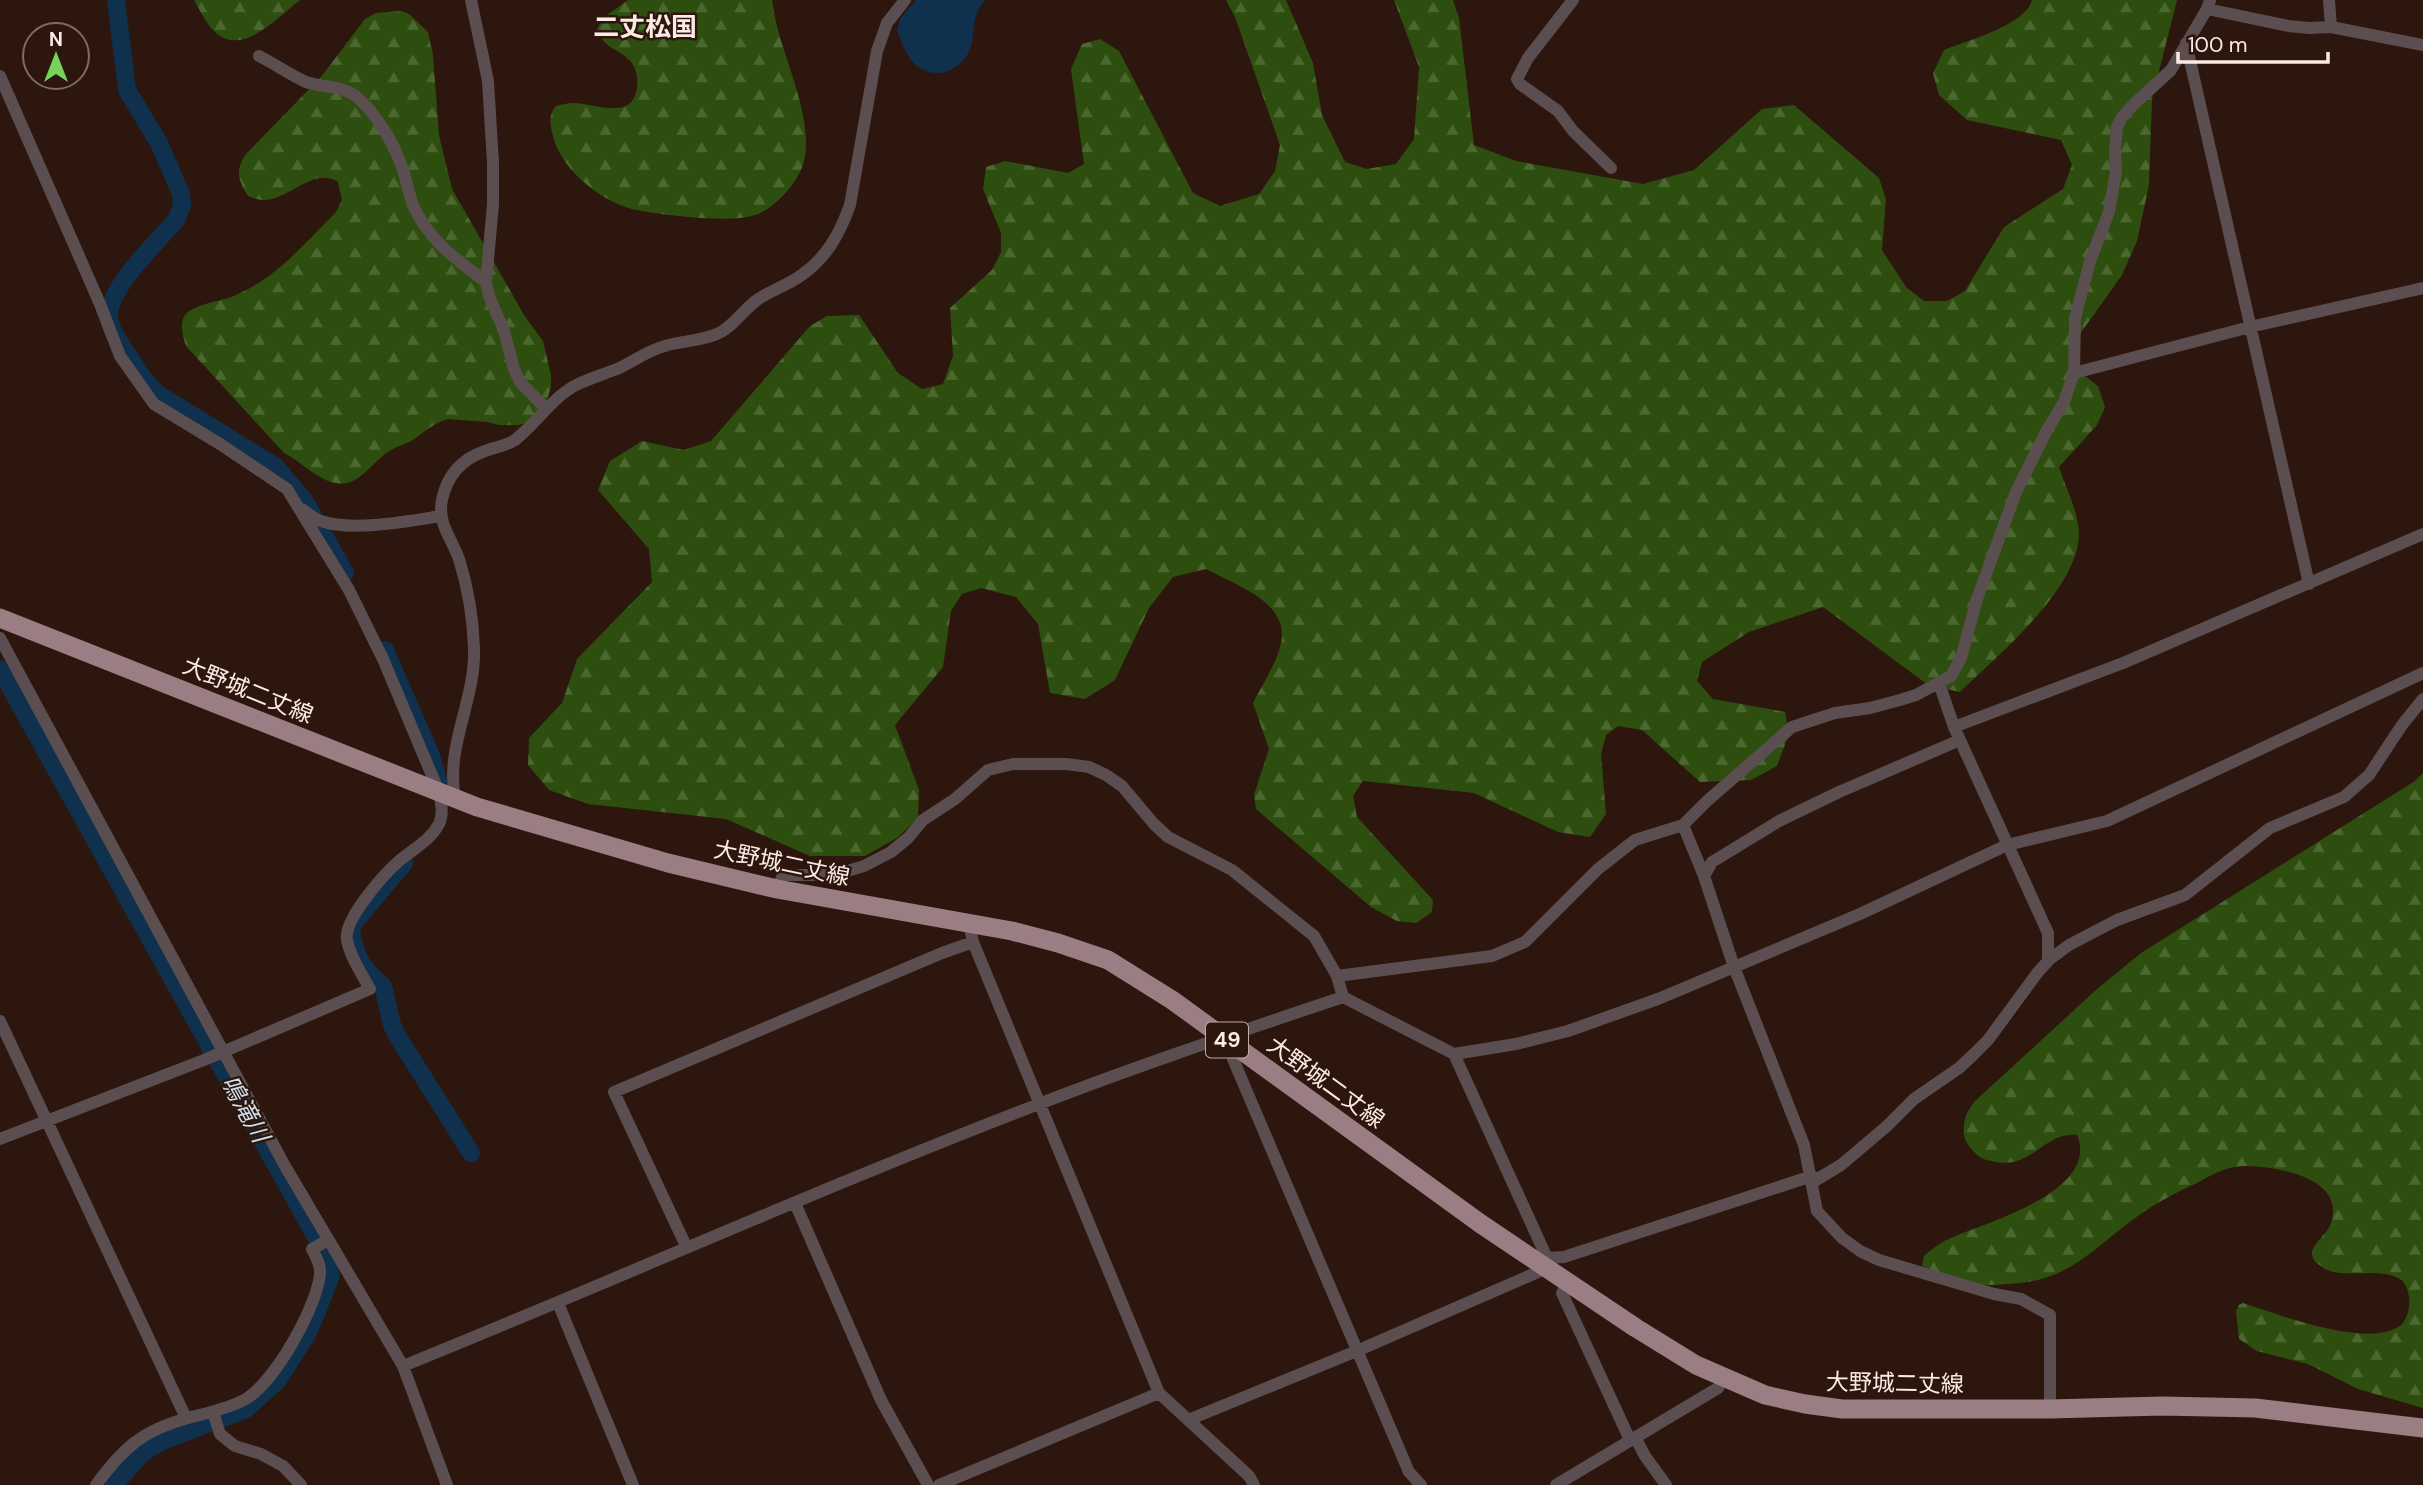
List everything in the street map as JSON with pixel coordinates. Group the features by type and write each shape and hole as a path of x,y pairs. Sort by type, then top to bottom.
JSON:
{"main road":[{"name":"大野城二丈線","path":"0,618 477,807 668,863 971,933 1058,943 1108,960 1131,972 1224,1037 1425,1185 1545,1261 1568,1282 1669,1349 1723,1378 1765,1395 1842,1409 2162,1406 2255,1408 2423,1428"}],"street":[{"path":"471,0 488,81 492,140 493,204 486,282 504,331 514,369 525,388 546,409"},
{"path":"0,1139 204,1060 370,989 346,939 349,921 385,876 399,861 423,844 438,824 452,780 453,761 469,699 475,651 471,610 458,558 441,516 442,496 455,470 471,456 516,439 559,396 576,385 663,346 716,334 759,299 803,275 832,245 843,225 849,205 877,51 887,23 905,0"},
{"path":"1573,0 1518,72 1517,79 1558,111 1573,131 1611,168"},
{"path":"2329,0 2331,27"},
{"path":"1338,976 1492,956 1525,942 1598,869 1635,840 1683,825 1792,727 1835,713 1900,700 1939,684 1951,676 1961,658 1977,599 2016,492 2064,402 2074,373 2075,318 2090,261 2109,212 2116,172 2117,127 2122,117 2171,70 2209,4 2288,26 2331,27 2423,45"},
{"path":"2186,43 2309,584"},
{"path":"259,56 308,82 354,94 368,108 388,137 401,163 413,205 425,228 446,251 486,282"},
{"path":"0,76 100,304 116,347 154,404 287,489 349,590 447,795"},
{"path":"2074,373 2250,327 2423,288"},
{"path":"299,507 320,521 346,524 403,522 441,516"},
{"path":"1954,727 2123,663 2423,534"},
{"path":"0,638 223,1051 328,1240 404,1366 447,1485"},
{"path":"1454,1054 1516,1044 1568,1031 1658,999 1860,914 2007,845 2108,821 2423,673"},
{"path":"1939,684 1954,727 2048,933 2048,961"},
{"path":"1812,1176 1816,1180 1841,1164 1914,1098 1959,1068 1988,1040 2023,990 2048,961 2069,945 2108,925 2185,895 2270,828 2344,797 2369,775 2423,699"},
{"path":"1704,876 1712,862 1779,821 1960,740"},
{"path":"777,889 783,874 834,875 864,866 891,852 908,838 923,820 955,799 988,770 1013,764 1089,767 1122,786 1168,837 1232,870 1314,936 1338,976 1343,997"},
{"path":"1683,825 1704,876 1734,967 1800,1133 1812,1176 1816,1211 1842,1238 1860,1251 1906,1270 2021,1299 2050,1315 2050,1409"},
{"path":"686,1246 614,1092 942,953 971,933 1159,1393 1249,1475 1254,1485"},
{"path":"404,1366 558,1303 686,1246 1039,1104 1343,997 1454,1054 1545,1261"},
{"path":"0,1021 186,1418"},
{"path":"1240,1050 1233,1059 1409,1472 1421,1485"},
{"path":"1188,1420 1359,1350 1538,1272 1545,1261 1812,1176"},
{"path":"795,1203 881,1400 928,1485"},
{"path":"96,1485 112,1462 144,1435 186,1418 213,1412 245,1400 270,1377 299,1333 320,1275 312,1249 328,1240"},
{"path":"1568,1282 1562,1293 1633,1439 1666,1485"},
{"path":"558,1303 633,1485"},
{"path":"1556,1485 1718,1388 1723,1378"},
{"path":"939,1485 1159,1393"},
{"path":"213,1412 220,1434 236,1446 261,1454 283,1466 301,1485"}],"green space":[{"path":"194,0 300,0 260,32 237,40 226,39 215,32"},
{"path":"628,0 772,0 803,115 806,146 798,175 783,196 770,207 750,216 725,219 675,216 632,209 595,191 583,182 564,160 551,128 551,117 556,106 573,103 620,108 628,105 634,98 637,81 633,65 604,42 597,29 603,18"},
{"path":"1226,0 1286,0 1313,63 1322,115 1345,162 1367,169 1396,164 1414,139 1419,67 1394,0 1453,0 1459,18 1474,145 1516,161 1643,184 1694,170 1762,109 1794,105 1879,178 1886,199 1882,250 1906,287 1924,301 1947,301 1965,291 2004,227 2063,189 2072,165 2061,140 1967,120 1939,95 1933,73 1944,50 2007,24 2019,17 2032,0 2177,0 2152,99 2149,185 2137,241 2122,275 2068,351 2072,366 2098,386 2105,407 2097,425 2059,467 2077,517 2078,546 2055,593 2016,638 1960,692 1928,685 1823,607 1749,632 1702,662 1697,681 1713,699 1785,712 1789,734 1777,766 1751,780 1700,782 1642,730 1618,726 1606,735 1601,754 1606,814 1590,837 1558,832 1474,793 1363,781 1353,796 1357,817 1433,900 1432,912 1416,923 1397,921 1371,907 1256,809 1254,795 1269,749 1253,703 1276,658 1282,629 1277,616 1258,597 1206,569 1173,577 1149,608 1115,680 1085,699 1050,693 1038,624 1016,597 981,588 962,594 951,611 943,667 895,725 919,790 918,818 897,838 865,856 810,856 726,819 588,804 549,790 528,765 529,738 562,703 577,659 652,582 649,549 598,490 610,461 642,441 684,450 711,441 810,326 827,316 859,315 898,373 922,389 943,384 953,356 950,308 992,270 1001,252 1001,233 983,189 986,167 1005,161 1068,173 1084,164 1071,69 1082,44 1100,39 1119,51 1193,193 1220,206 1259,194 1275,171 1280,145 1235,17"},
{"path":"401,11 409,14 428,32 433,55 439,135 452,189 524,315 543,341 551,387 545,407 531,421 519,425 499,425 448,419 384,454 352,481 336,483 322,478 284,453 186,346 182,322 185,315 194,308 247,290 275,271 336,212 342,200 338,182 320,178 273,199 260,200 248,196 240,180 240,165 246,154 321,77 365,19 376,13"},
{"path":"2423,773 2423,1408 2358,1389 2308,1364 2257,1351 2239,1339 2236,1311 2243,1303 2323,1327 2368,1334 2386,1332 2401,1325 2409,1308 2406,1287 2398,1278 2380,1273 2333,1272 2315,1261 2312,1257 2313,1250 2331,1223 2333,1207 2328,1195 2318,1185 2289,1172 2244,1166 2218,1172 2154,1205 2075,1264 2045,1278 1980,1285 1944,1278 1933,1274 1922,1265 1924,1256 1933,1248 2012,1214 2057,1188 2072,1173 2080,1155 2077,1135 2066,1135 2009,1163 1981,1158 1968,1145 1964,1134 1966,1116 1975,1101 2096,990 2141,953 2415,781"}],"water":[{"path":"916,0 985,0 976,17 968,52 954,68 942,73 929,72 917,66 908,55 897,30 900,19"}],"waterway":[{"path":"116,0 127,90 159,143 181,194 182,206 176,220 135,266 116,293 109,317 111,327 142,376 158,394 276,467 304,500 345,573"},
{"path":"385,650 430,753 439,783"},
{"name":"鳴滝川","path":"0,669 327,1257 331,1275 306,1336 278,1380 246,1409 162,1441 142,1453 114,1485"},
{"path":"404,863 353,924 351,934 358,957 367,971 383,986 392,1025 398,1037 471,1153"}],"district":[{"name":"二丈松国","path":"645,27"}]}
